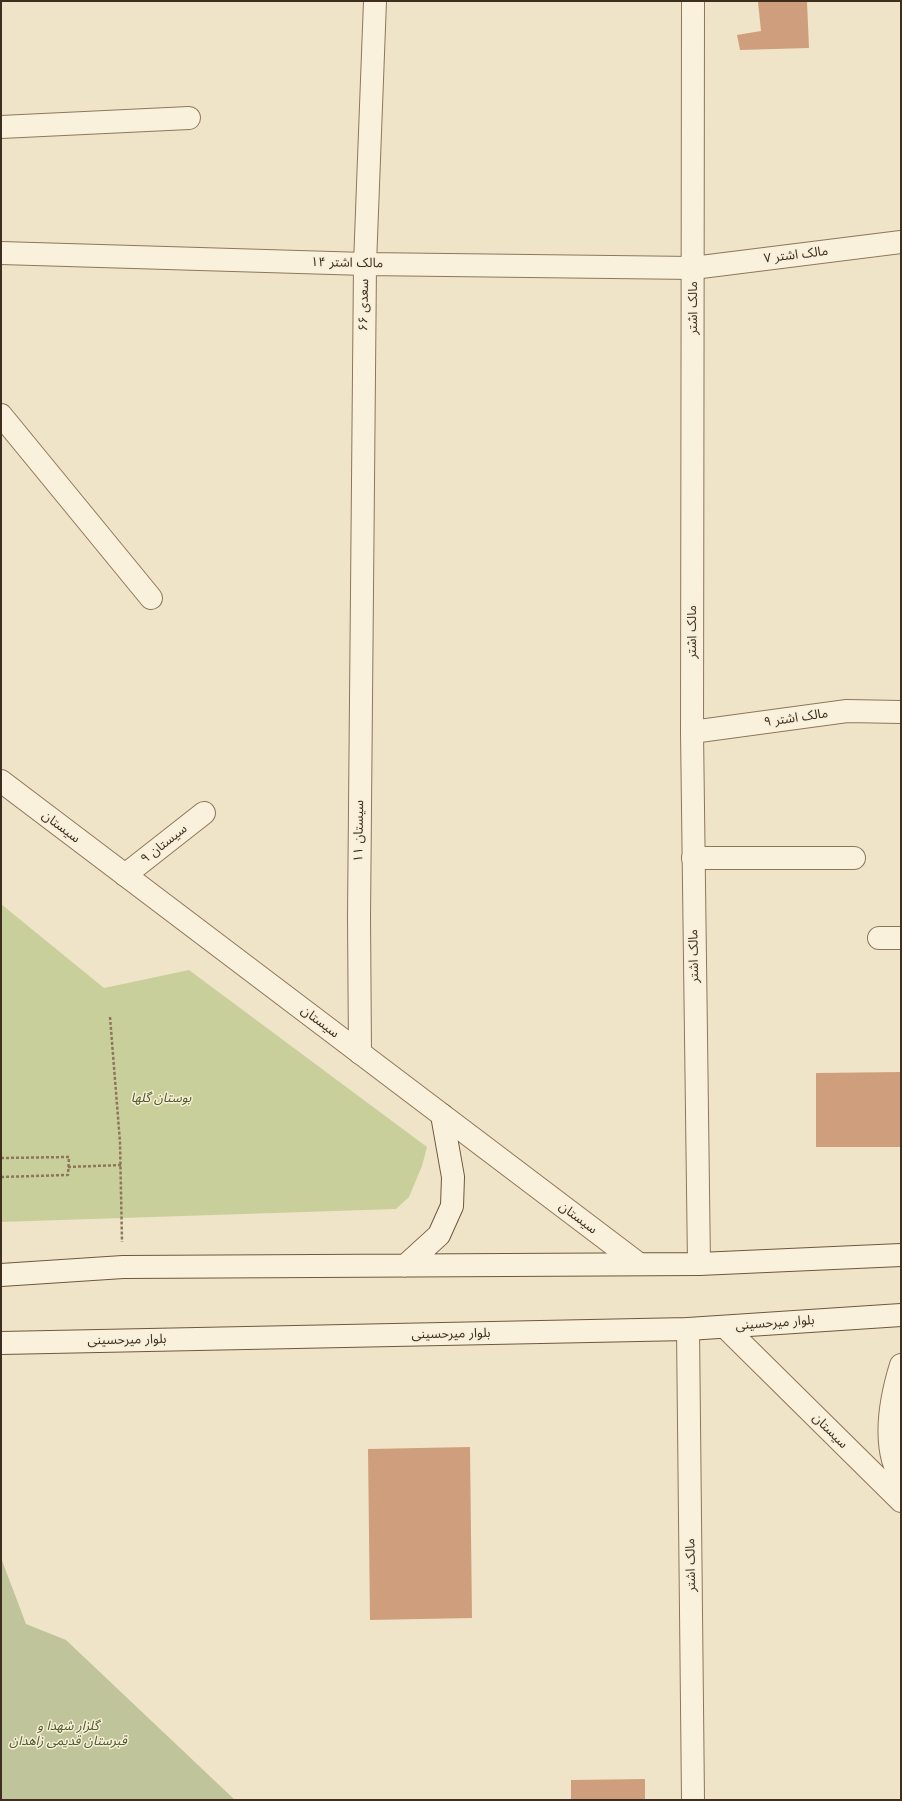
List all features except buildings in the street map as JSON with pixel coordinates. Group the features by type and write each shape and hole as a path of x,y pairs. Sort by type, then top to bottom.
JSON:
{"street":[{"name":"سعدی ۶۶","path":"362,610 365,264 375,1"},
{"name":"مالک اشتر","path":"693,1 692,732 699,1264"},
{"path":"1,127 189,118"},
{"name":"مالک اشتر ۷","path":"693,268 900,242"},
{"name":"مالک اشتر ۱۴","path":"1,253 365,264 693,268"},
{"path":"1,415 151,598"},
{"name":"سیستان ۱۱","path":"360,1053 358,917 362,610"},
{"name":"مالک اشتر ۹","path":"692,732 847,711 901,712"},
{"name":"سیستان","path":"1,781 639,1264"},
{"name":"سیستان ۹","path":"125,875 204,813"},
{"path":"693,858 854,858"},
{"path":"879,938 901,938"},
{"path":"405,1266 439,1235 452,1206 453,1177 442,1115"},
{"path":"1,1275 123,1267 699,1264 901,1255"},
{"name":"بلوار میرحسینی","path":"1,1343 688,1329 901,1315"},
{"name":"سیستان","path":"725,1327 901,1501"},
{"name":"مالک اشتر","path":"688,1329 692,1800"},
{"path":"901,1365 895,1384 889,1422 893,1459 901,1480"}],"path":[{"path":"110,1018 116,1076 121,1165 123,1267"},
{"path":"1,1158 69,1157 68,1175 1,1177"},
{"path":"68,1167 121,1165"}],"green space":[{"name":"بوستان گلها","path":"1,904 104,988 189,970 427,1147 422,1166 409,1197 396,1209 1,1222"},
{"name":"گلزار شهدا و قبرستان قدیمی زاهدان","path":"1,1558 26,1624 66,1640 235,1800 1,1800"}]}
